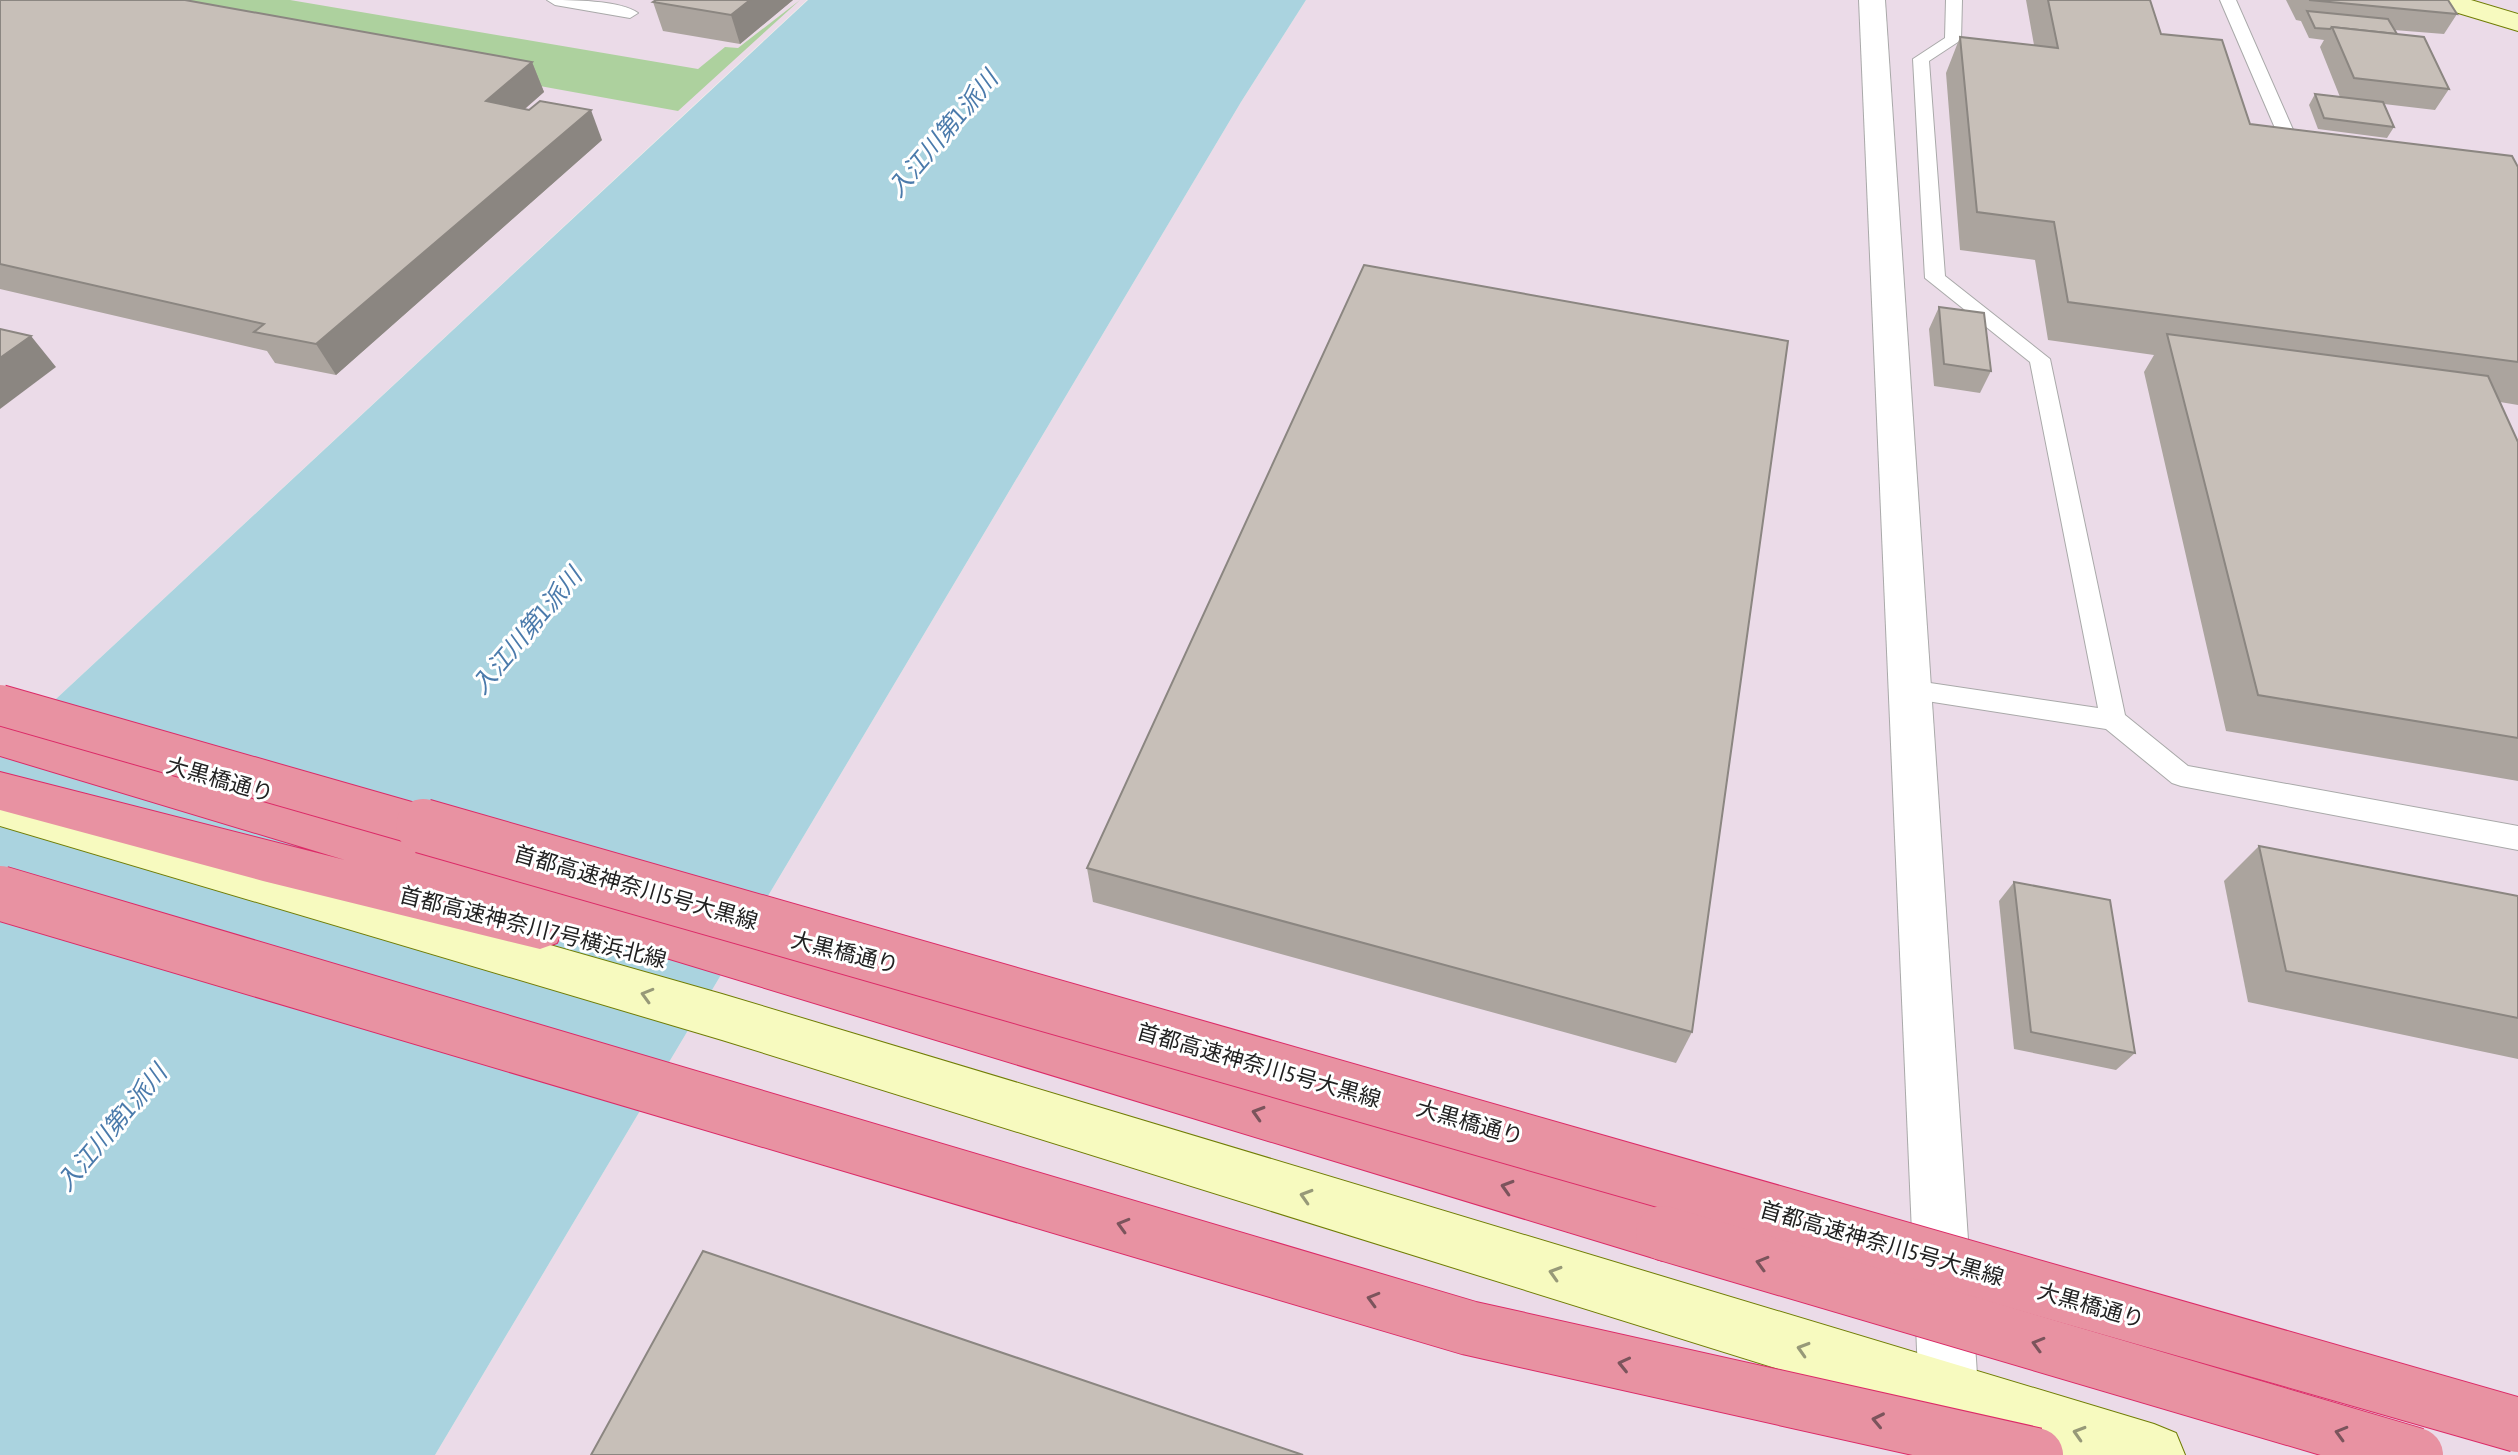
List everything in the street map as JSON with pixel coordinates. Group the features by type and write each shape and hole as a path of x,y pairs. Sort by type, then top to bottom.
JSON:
{"highway":[{"path":"5,721 1067,1057"},
{"name":"首都高速神奈川5号大黒線","path":"5,721 2518,1428"},
{"name":"首都高速神奈川7号横浜北線","path":"0,791 263,861 1067,1057"},
{"path":"0,893 1469,1328 2036,1455"},
{"name":"首都高速神奈川5号大黒線","path":"1067,1057 2416,1455"}],"street":[{"path":"1872,0 1953,1455"},
{"path":"2444,0 2518,23"},
{"path":"2492,0 2518,8"},
{"name":"大黒橋通り","path":"5,721 774,934 1155,1029 2518,1428"},
{"path":"0,807 722,1017 2154,1455"}],"lane":[{"path":"555,0 630,13"},
{"path":"1954,0 1953,40 1921,59 1935,278 2040,359 2113,720"},
{"path":"2228,0 2287,135 2325,157"},
{"path":"1910,690 2113,720 2181,775 2518,838"}],"shaded area":[{"path":"0,0 807,0 0,751"},
{"path":"1306,0 2518,0 2518,1455 435,1455 1241,102"}],"green space":[{"path":"66,0 290,0 698,69 725,47 738,48 800,0 678,111"}],"water":[{"name":"入江川第1派川","path":"808,0 1306,0 1241,102 435,1455 0,1455 0,751"}],"building":[{"path":"0,0 185,0 532,62 486,101 529,110 540,101 591,110 316,344 254,332 264,324 0,264"},
{"path":"750,0 731,15 653,2"},
{"path":"2048,0 2150,0 2161,34 2222,40 2250,124 2512,156 2518,167 2518,362 2068,302 2054,222 1977,212 1960,37 2058,48"},
{"path":"2309,0 2448,0 2457,14"},
{"path":"2307,11 2388,19 2397,34 2315,28"},
{"path":"2332,27 2424,37 2449,89 2354,78"},
{"path":"2315,94 2383,102 2394,127 2324,118"},
{"path":"1364,265 1788,341 1692,1032 1087,868"},
{"path":"1939,307 1984,313 1991,371 1944,364"},
{"path":"0,329 31,336 0,358"},
{"path":"2167,334 2488,376 2518,442 2518,738 2258,695"},
{"path":"2259,846 2518,896 2518,1018 2286,971"},
{"path":"2014,882 2110,900 2135,1053 2031,1032"},
{"path":"703,1251 1303,1455 591,1455"}]}
